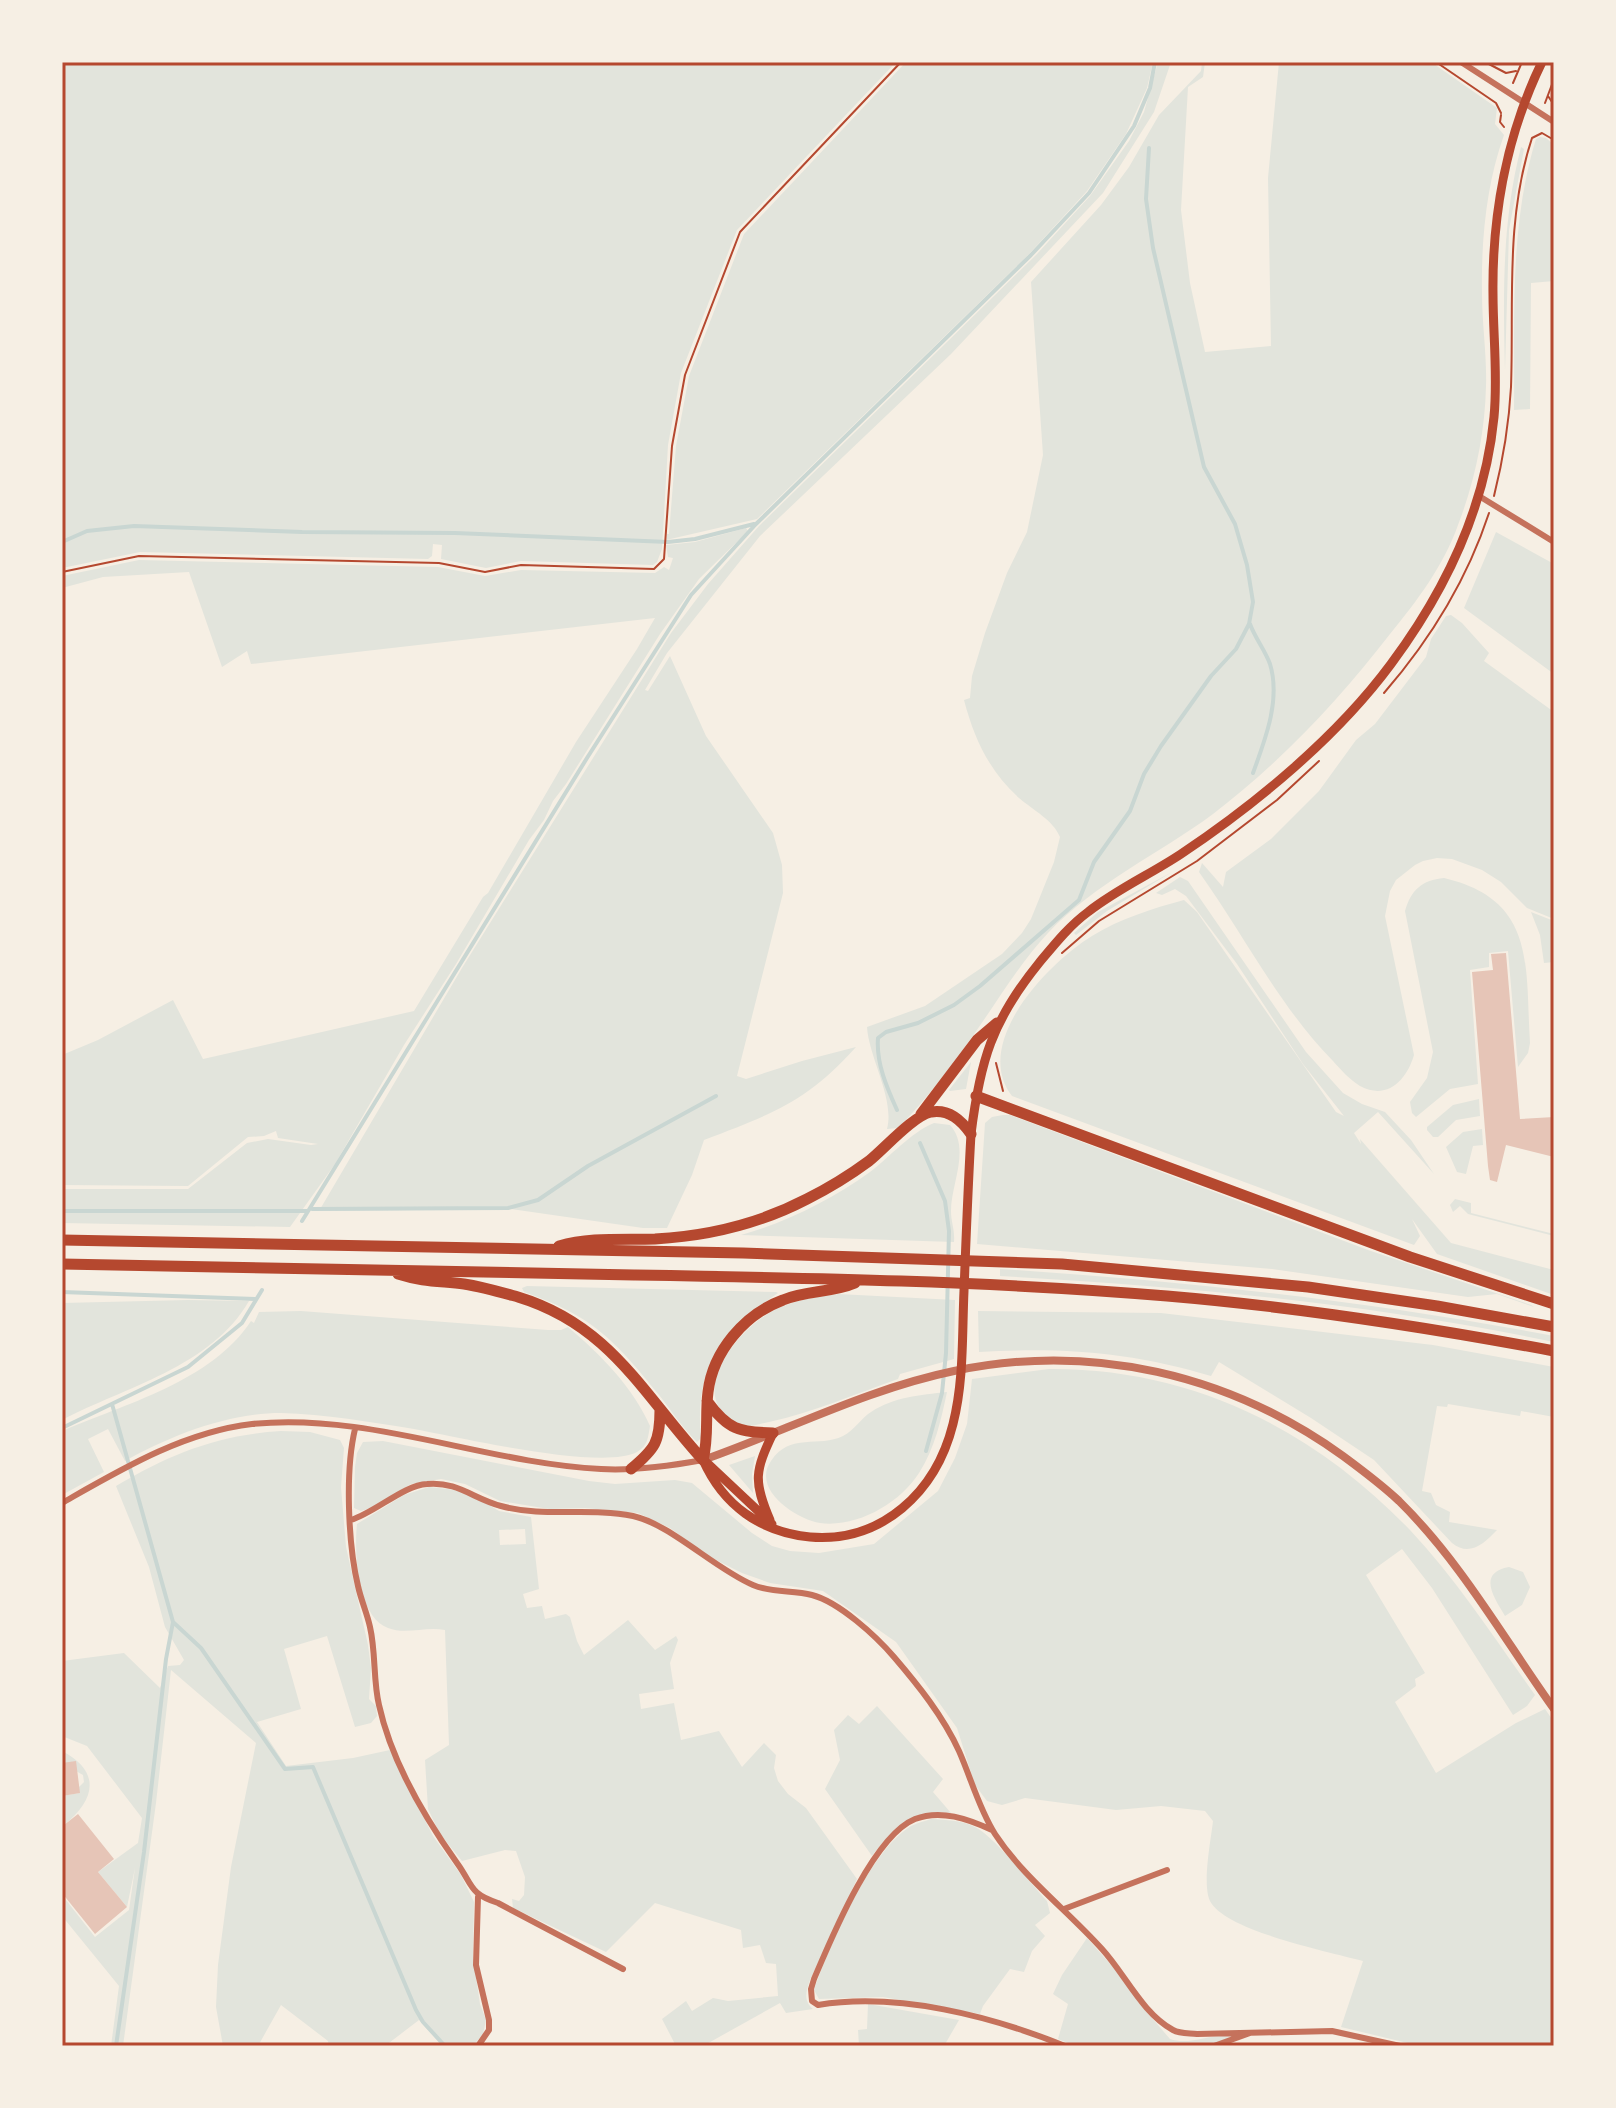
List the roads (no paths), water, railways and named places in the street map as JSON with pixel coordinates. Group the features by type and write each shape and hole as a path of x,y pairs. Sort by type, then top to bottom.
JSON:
{"highway":[{"path":"918,1118 977,1040 997,1023"},
{"path":"976,1096 1410,1257 1554,1304"},
{"path":"547,1250 580,1240 689,1235 724,1229 768,1215 803,1201 857,1170 929,1112 948,1114 962,1121 971,1134"},
{"path":"62,1240 1000,1261 1308,1287 1554,1327"},
{"path":"62,1264 999,1285 1170,1296 1295,1310 1554,1351"},
{"path":"386,1270 422,1282 486,1288 564,1315 592,1333 609,1349 703,1460"},
{"path":"703,1460 708,1436 707,1401 711,1378 733,1335 753,1317 784,1299 837,1290 860,1280"},
{"path":"707,1401 731,1427 749,1432 773,1433"},
{"path":"631,1469 655,1446 660,1430 660,1409"}],"main road":[{"path":"703,1460 775,1526 819,1537 870,1530 894,1517 909,1504 937,1467 954,1423 960,1381 971,1134 976,1096 997,1023 1022,984 1078,920 1180,855 1257,799 1321,741 1390,665 1435,597 1462,545 1488,458 1495,396 1493,296 1496,228 1504,176 1524,103 1542,62"},
{"path":"773,1433 757,1473 759,1491 775,1526"}],"street":[{"path":"1461,62 1554,122"},
{"path":"1479,496 1554,542"},
{"path":"62,1503 175,1444 249,1424 282,1422 355,1429 539,1462 631,1469 703,1460 911,1382 953,1371 1007,1362 1098,1362 1161,1372 1246,1400 1311,1434 1398,1500 1464,1579 1554,1709"},
{"path":"355,1429 351,1453 351,1520 356,1572 374,1644 377,1690 387,1732 431,1827 478,1897 476,1965 489,2020 489,2030 478,2046"},
{"path":"351,1520 378,1509 414,1486 440,1484 466,1489 499,1506 527,1511 586,1510 637,1517 653,1523 708,1561 754,1586 815,1596 834,1605 881,1644 946,1724 993,1831 1029,1877 1104,1951 1152,2013 1171,2029 1197,2034 1332,2031 1400,2046"},
{"path":"993,1831 952,1815 915,1819 902,1827 885,1844 866,1872 840,1920 814,1979 812,2001 818,2005 879,2001 985,2019 1065,2046"},
{"path":"1064,1909 1167,1870"},
{"path":"478,1897 498,1903 623,1969"},
{"path":"1214,2046 1253,2032"}],"waterway":[{"path":"302,1221 691,595 756,524 1031,255 1089,193 1134,126 1150,88 1155,62"},
{"path":"897,1110 880,1066 878,1038 954,1005 1079,900 1094,862 1130,811 1144,774 1161,746 1211,676 1236,649 1249,624 1253,602 1247,565 1235,524 1204,467 1153,248 1146,199 1149,148"},
{"path":"62,542 87,531 134,526 455,533 668,542 695,539 754,524"},
{"path":"1250,624 1270,664 1274,692 1270,720 1253,773"},
{"path":"312,1209 508,1208 538,1200 588,1166 716,1096"},
{"path":"920,1143 945,1201 949,1231 942,1393 926,1451"},
{"path":"62,1211 308,1211"},
{"path":"62,1428 188,1367 242,1323 262,1290"},
{"path":"62,1292 255,1299"},
{"path":"112,1404 173,1622 201,1648 285,1769 313,1767 416,2010 445,2046"},
{"path":"116,2046 173,1622"}]}
